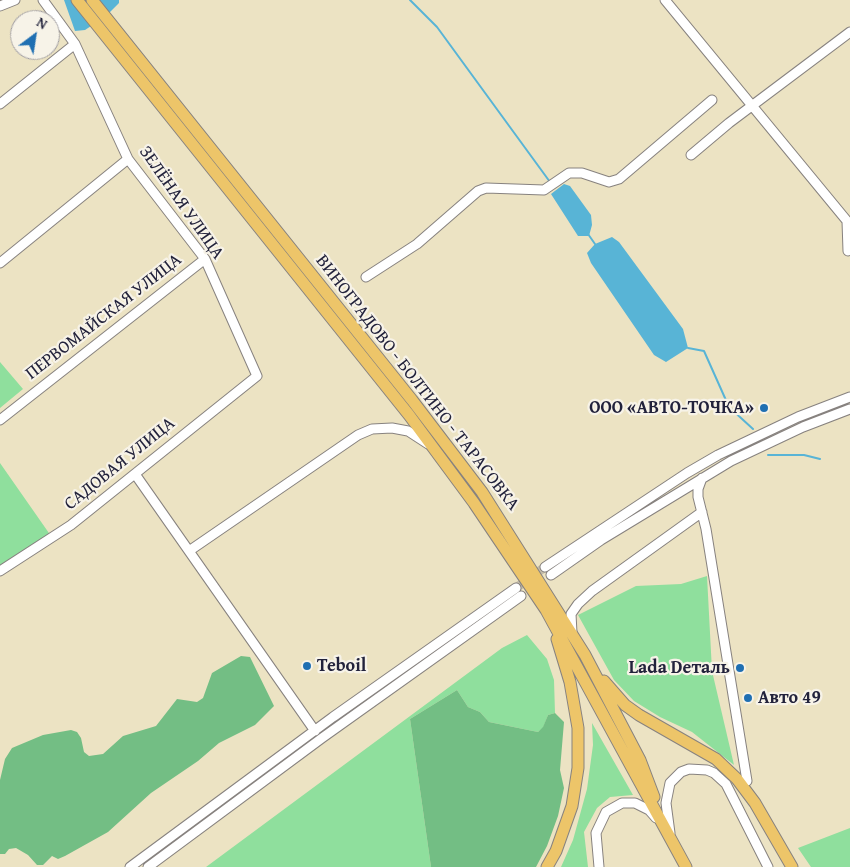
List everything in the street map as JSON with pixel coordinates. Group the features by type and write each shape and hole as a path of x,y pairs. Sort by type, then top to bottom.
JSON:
{"main road":[{"name":"ВИНОГРАДОВО - БОЛТИНО - ТАРАСОВКА","path":"77,0 438,452 546,610 671,838"},
{"name":"ВИНОГРАДОВО - БОЛТИНО - ТАРАСОВКА","path":"92,0 412,400 460,463 523,554 585,655 640,760 671,838"},
{"path":"546,610 570,682 578,728 578,768 572,806 556,852 547,867"},
{"path":"585,655 625,705 639,715 692,743 716,759 737,779 755,803 792,867"},
{"path":"671,838 686,867"}],"street":[{"path":"0,6 15,0"},
{"name":"ЗЕЛЁНАЯ УЛИЦА","path":"43,0 75,44 128,158 205,258 257,376"},
{"path":"665,0 847,220 848,251 850,250"},
{"path":"692,155 753,105 850,32"},
{"path":"0,104 75,44"},
{"path":"366,277 417,244 478,191 486,188 544,190 569,173 582,173 609,182 619,179 712,100"},
{"path":"0,263 128,158"},
{"name":"ПЕРВОМАЙСКАЯ УЛИЦА","path":"0,420 205,258"},
{"name":"САДОВАЯ УЛИЦА","path":"0,571 71,525 257,376"},
{"path":"850,397 798,417 718,455 687,473 548,571 602,540 704,476 803,427 850,410"},
{"path":"189,551 358,435 372,429 400,430 421,438 438,452"},
{"path":"134,474 315,731"},
{"path":"704,476 698,489 700,507 747,781"},
{"path":"676,494 690,495 700,507"},
{"path":"572,634 570,625 571,614 578,604 700,507"},
{"path":"130,867 333,717 518,592 148,867"},
{"path":"671,838 666,803 670,783 682,772 707,770 714,773 726,784 768,867"},
{"path":"599,867 596,839 597,827 606,812 616,805 629,802 642,805 653,814 671,838"}],"green space":[{"path":"0,362 23,389 0,408"},
{"path":"0,463 51,536 0,568"},
{"path":"707,576 712,671 734,765 692,732 660,717 634,701 614,680 578,615 636,586 681,584"},
{"path":"527,635 547,659 554,680 555,713 548,715 543,728 538,732 489,722 480,712 468,707 457,690 410,719 431,867 206,867 502,648"},
{"path":"241,656 250,657 274,706 255,725 219,743 198,761 151,793 108,832 65,856 58,859 52,856 43,865 37,865 28,855 16,848 9,849 5,854 0,854 0,780 5,759 12,748 43,735 71,730 77,732 81,738 84,752 89,756 103,754 123,736 156,726 177,699 197,702 203,698 212,673"},
{"path":"457,690 468,707 480,712 489,722 538,732 543,727 548,715 555,713 564,722 560,770 564,788 558,816 547,846 536,867 431,867 410,719"},
{"path":"592,723 633,795 610,797 597,808 584,832 588,867 561,867 573,840 587,789 593,745"},
{"path":"850,828 850,867 811,867 798,848"}],"water":[{"path":"64,0 119,0 119,3 106,16 85,30 75,31"},
{"path":"564,184 570,186 591,215 592,225 589,236 578,236 551,194"},
{"path":"612,237 619,242 683,329 688,348 666,362 654,355 591,263 587,253 595,244"}],"waterway":[{"path":"410,0 437,27 550,182"},
{"path":"588,234 595,244"},
{"path":"688,348 704,351 729,407 753,429"},
{"path":"768,455 804,455 820,459"}],"tunnel":[{"path":"516,588 545,567"}],"place":[{"name":"ООО «АВТО-ТОЧКА»","path":"764,408"},
{"name":"Teboil","path":"307,666"},
{"name":"Lada Dеталь","path":"740,668"},
{"name":"Авто 49","path":"748,698"}]}
